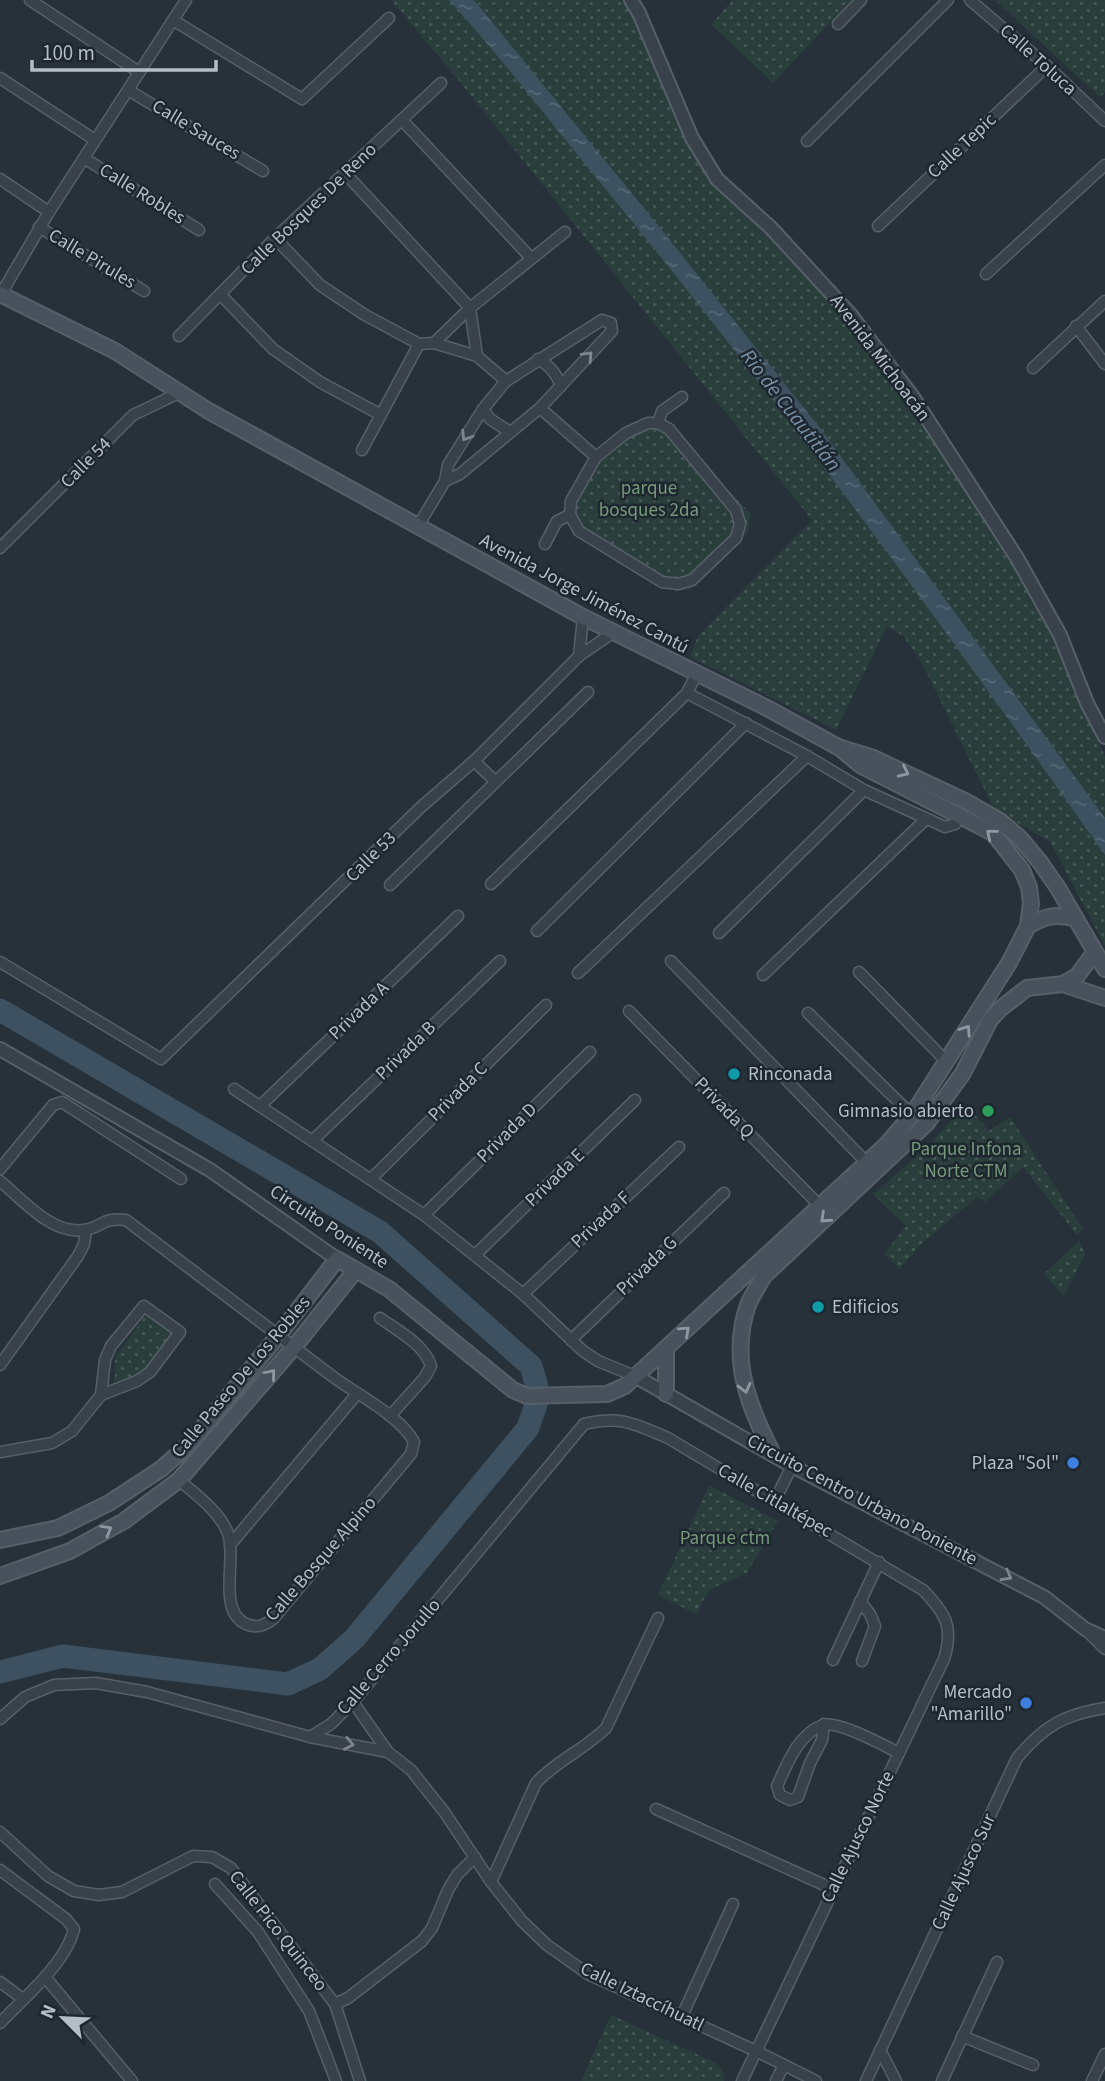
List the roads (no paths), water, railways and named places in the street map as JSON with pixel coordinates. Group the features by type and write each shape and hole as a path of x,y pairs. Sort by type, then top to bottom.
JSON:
{"main road":[{"name":"Avenida Jorge Jiménez Cantú","path":"1,294 115,351 207,410 583,617 765,707 840,748 871,757 967,802 1000,821 1020,838 1040,862 1105,969"},
{"path":"840,748 859,765 993,832 1022,870 1030,895 1028,926 1009,963 1018,982 1027,988"},
{"path":"1028,926 1055,914 1073,918"},
{"path":"773,1454 752,1412 743,1380 741,1340 748,1306 764,1276 927,1123 963,1073 990,1020 1000,1009 1027,988 1063,984 1077,976 1094,953"},
{"name":"Circuito Poniente","path":"337,1259 389,1289 513,1390 527,1396 607,1394 625,1386 757,1267 867,1163 912,1115 1009,963"},
{"path":"1063,984 1105,998"},
{"name":"Calle Paseo De Los Robles","path":"1,1536 58,1528 108,1503 161,1469 190,1443 337,1259"},
{"name":"Calle Paseo De Los Robles","path":"0,1576 70,1551 124,1521 179,1480 294,1347 355,1271"},
{"path":"666,1348 666,1394"},
{"path":"58,1528 70,1551"}],"street":[{"path":"30,0 139,72"},
{"path":"1,294 39,227 185,0"},
{"name":"Avenida Michoacán","path":"631,0 692,138 717,179 771,228 851,315 913,397 1017,558 1060,635 1087,703 1105,737"},
{"path":"838,24 861,0"},
{"path":"807,141 948,0"},
{"name":"Calle Toluca","path":"970,0 1047,66 1105,121"},
{"path":"173,20 302,99 389,18"},
{"name":"Calle Tepic","path":"878,226 1047,66"},
{"path":"0,78 95,140"},
{"name":"Calle Bosques De Reno","path":"179,336 275,238 441,83"},
{"name":"Calle Sauces","path":"128,90 263,171"},
{"path":"402,120 531,258"},
{"name":"Calle Robles","path":"84,158 199,230"},
{"path":"986,274 1105,164"},
{"path":"345,173 470,308 477,356"},
{"path":"0,179 49,212"},
{"name":"Calle Pirules","path":"39,227 144,291"},
{"path":"434,343 470,308 565,232"},
{"path":"275,238 320,285 365,316 419,344 434,343 477,356 506,381"},
{"path":"220,294 273,349 320,382 381,415"},
{"path":"1033,368 1105,301"},
{"path":"418,526 445,481 448,465 483,409 506,381 602,320 611,323 612,331 540,408 460,474 445,481"},
{"path":"1076,326 1105,364"},
{"path":"362,450 419,344"},
{"path":"538,359 549,365 561,386"},
{"name":"Calle 54","path":"0,548 133,415 181,392"},
{"path":"658,423 662,411 682,397"},
{"path":"540,408 596,457"},
{"path":"483,409 490,419 510,432"},
{"path":"648,423 658,423 669,429 736,510 740,524 736,538 692,580 678,584 662,582 579,531 570,515 571,500 596,457 626,433 648,423"},
{"path":"545,544 557,521 570,515"},
{"path":"579,656 583,617"},
{"name":"Calle 53","path":"0,962 161,1059 421,807 474,761 579,656 614,632"},
{"path":"491,884 687,693 696,675"},
{"path":"390,884 588,692"},
{"path":"687,693 747,723 864,790 946,827 955,824 960,815"},
{"path":"537,931 747,723"},
{"path":"578,974 807,756"},
{"path":"474,761 495,781"},
{"path":"719,933 864,790"},
{"path":"762,975 926,818"},
{"name":"Privada A","path":"260,1106 458,916"},
{"name":"Privada B","path":"313,1141 500,961"},
{"path":"671,961 867,1163"},
{"path":"859,972 945,1060"},
{"name":"Privada C","path":"371,1180 546,1005"},
{"name":"Privada Q","path":"629,1011 820,1206"},
{"path":"808,1013 912,1115"},
{"name":"Circuito Poniente","path":"0,1049 210,1170 337,1259"},
{"name":"Privada D","path":"424,1215 590,1052"},
{"path":"234,1089 424,1215 523,1294 571,1340 598,1361 635,1376"},
{"name":"Privada E","path":"475,1255 635,1100"},
{"path":"0,1169 53,1105 62,1102 181,1179"},
{"name":"Privada F","path":"523,1294 679,1147"},
{"path":"0,1181 52,1223 70,1230 86,1230 110,1218 125,1220 278,1336 390,1416 425,1377 431,1366 429,1358 414,1342 380,1318"},
{"name":"Privada G","path":"571,1340 724,1193"},
{"path":"0,1365 78,1255 84,1244 86,1230"},
{"path":"0,1452 52,1443 72,1431 101,1395 137,1381 150,1372 180,1332 144,1306 111,1346 105,1360 101,1395"},
{"name":"Circuito Centro Urbano Poniente","path":"635,1376 792,1466 1044,1597 1085,1629 1105,1637"},
{"path":"230,1545 357,1394"},
{"name":"Calle Bosque Alpino","path":"179,1480 212,1510 227,1531 230,1545 230,1608 237,1619 248,1626 263,1626 274,1619 411,1454 414,1442 409,1432 390,1416"},
{"name":"Calle Citlaltépec","path":"584,1424 605,1419 629,1422 668,1438 923,1590 947,1621"},
{"name":"Calle Cerro Jorullo","path":"310,1737 331,1724 353,1702 584,1424"},
{"path":"774,1502 792,1466"},
{"path":"834,1660 879,1562"},
{"path":"860,1601 875,1626 862,1661"},
{"path":"491,1882 536,1783 606,1728 658,1618"},
{"name":"Calle Ajusco Norte","path":"742,2081 944,1659 949,1641 947,1621"},
{"path":"1085,1629 1105,1648"},
{"path":"4,1715 24,1698 54,1685 96,1683 147,1692 310,1737"},
{"name":"Calle Iztaccíhuatl","path":"353,1702 388,1752 411,1770 445,1813 491,1882 522,1921 557,1952 587,1974 682,2016 816,2081"},
{"name":"Calle Ajusco Sur","path":"866,2081 1017,1758 1033,1739 1051,1725 1074,1715 1105,1708"},
{"path":"824,1724 822,1740 810,1763 799,1797 790,1800 780,1795 778,1786 796,1748 824,1724 839,1726 900,1752"},
{"name":"Calle Iztaccíhuatl","path":"310,1737 388,1752"},
{"path":"656,1810 833,1889"},
{"name":"Calle Pico Quinceo","path":"0,1832 48,1876 74,1891 99,1895 122,1892 193,1856 212,1857 231,1868 335,2004 360,2081"},
{"path":"335,2004 348,1998 422,1941 432,1928 452,1882 475,1857"},
{"path":"0,1870 66,1919 74,1929 72,1940 45,1977 0,2023"},
{"path":"215,1884 258,1933 309,2011 336,2081"},
{"path":"682,2016 733,1904"},
{"path":"942,2081 996,1962"},
{"path":"45,1977 132,2081"},
{"path":"0,1982 23,1999"},
{"path":"962,2036 1033,2065"},
{"path":"880,2050 895,2081"},
{"path":"1092,2081 1105,2054"},
{"path":"776,2081 784,2065"}],"water":[{"name":"Rio de Cuautitlán","path":"449,0 474,0 820,428 1105,818 1105,855 792,425 661,258"}],"waterway":[{"path":"0,1010 380,1232 531,1366 537,1387"},
{"path":"0,1672 63,1656 288,1684 320,1669 354,1639 528,1428 536,1404"}],"place":[{"name":"Rinconada","path":"734,1074"},
{"name":"Gimnasio abierto","path":"988,1111"},
{"name":"Edificios","path":"818,1307"},
{"name":"Plaza \"Sol\"","path":"1073,1463"},
{"name":"Mercado \"Amarillo\"","path":"1026,1703"}],"park label":[{"name":"parque bosques 2da","path":"649,499"},
{"name":"Parque Infona Norte CTM","path":"966,1160"},
{"name":"Parque ctm","path":"725,1538"}]}
